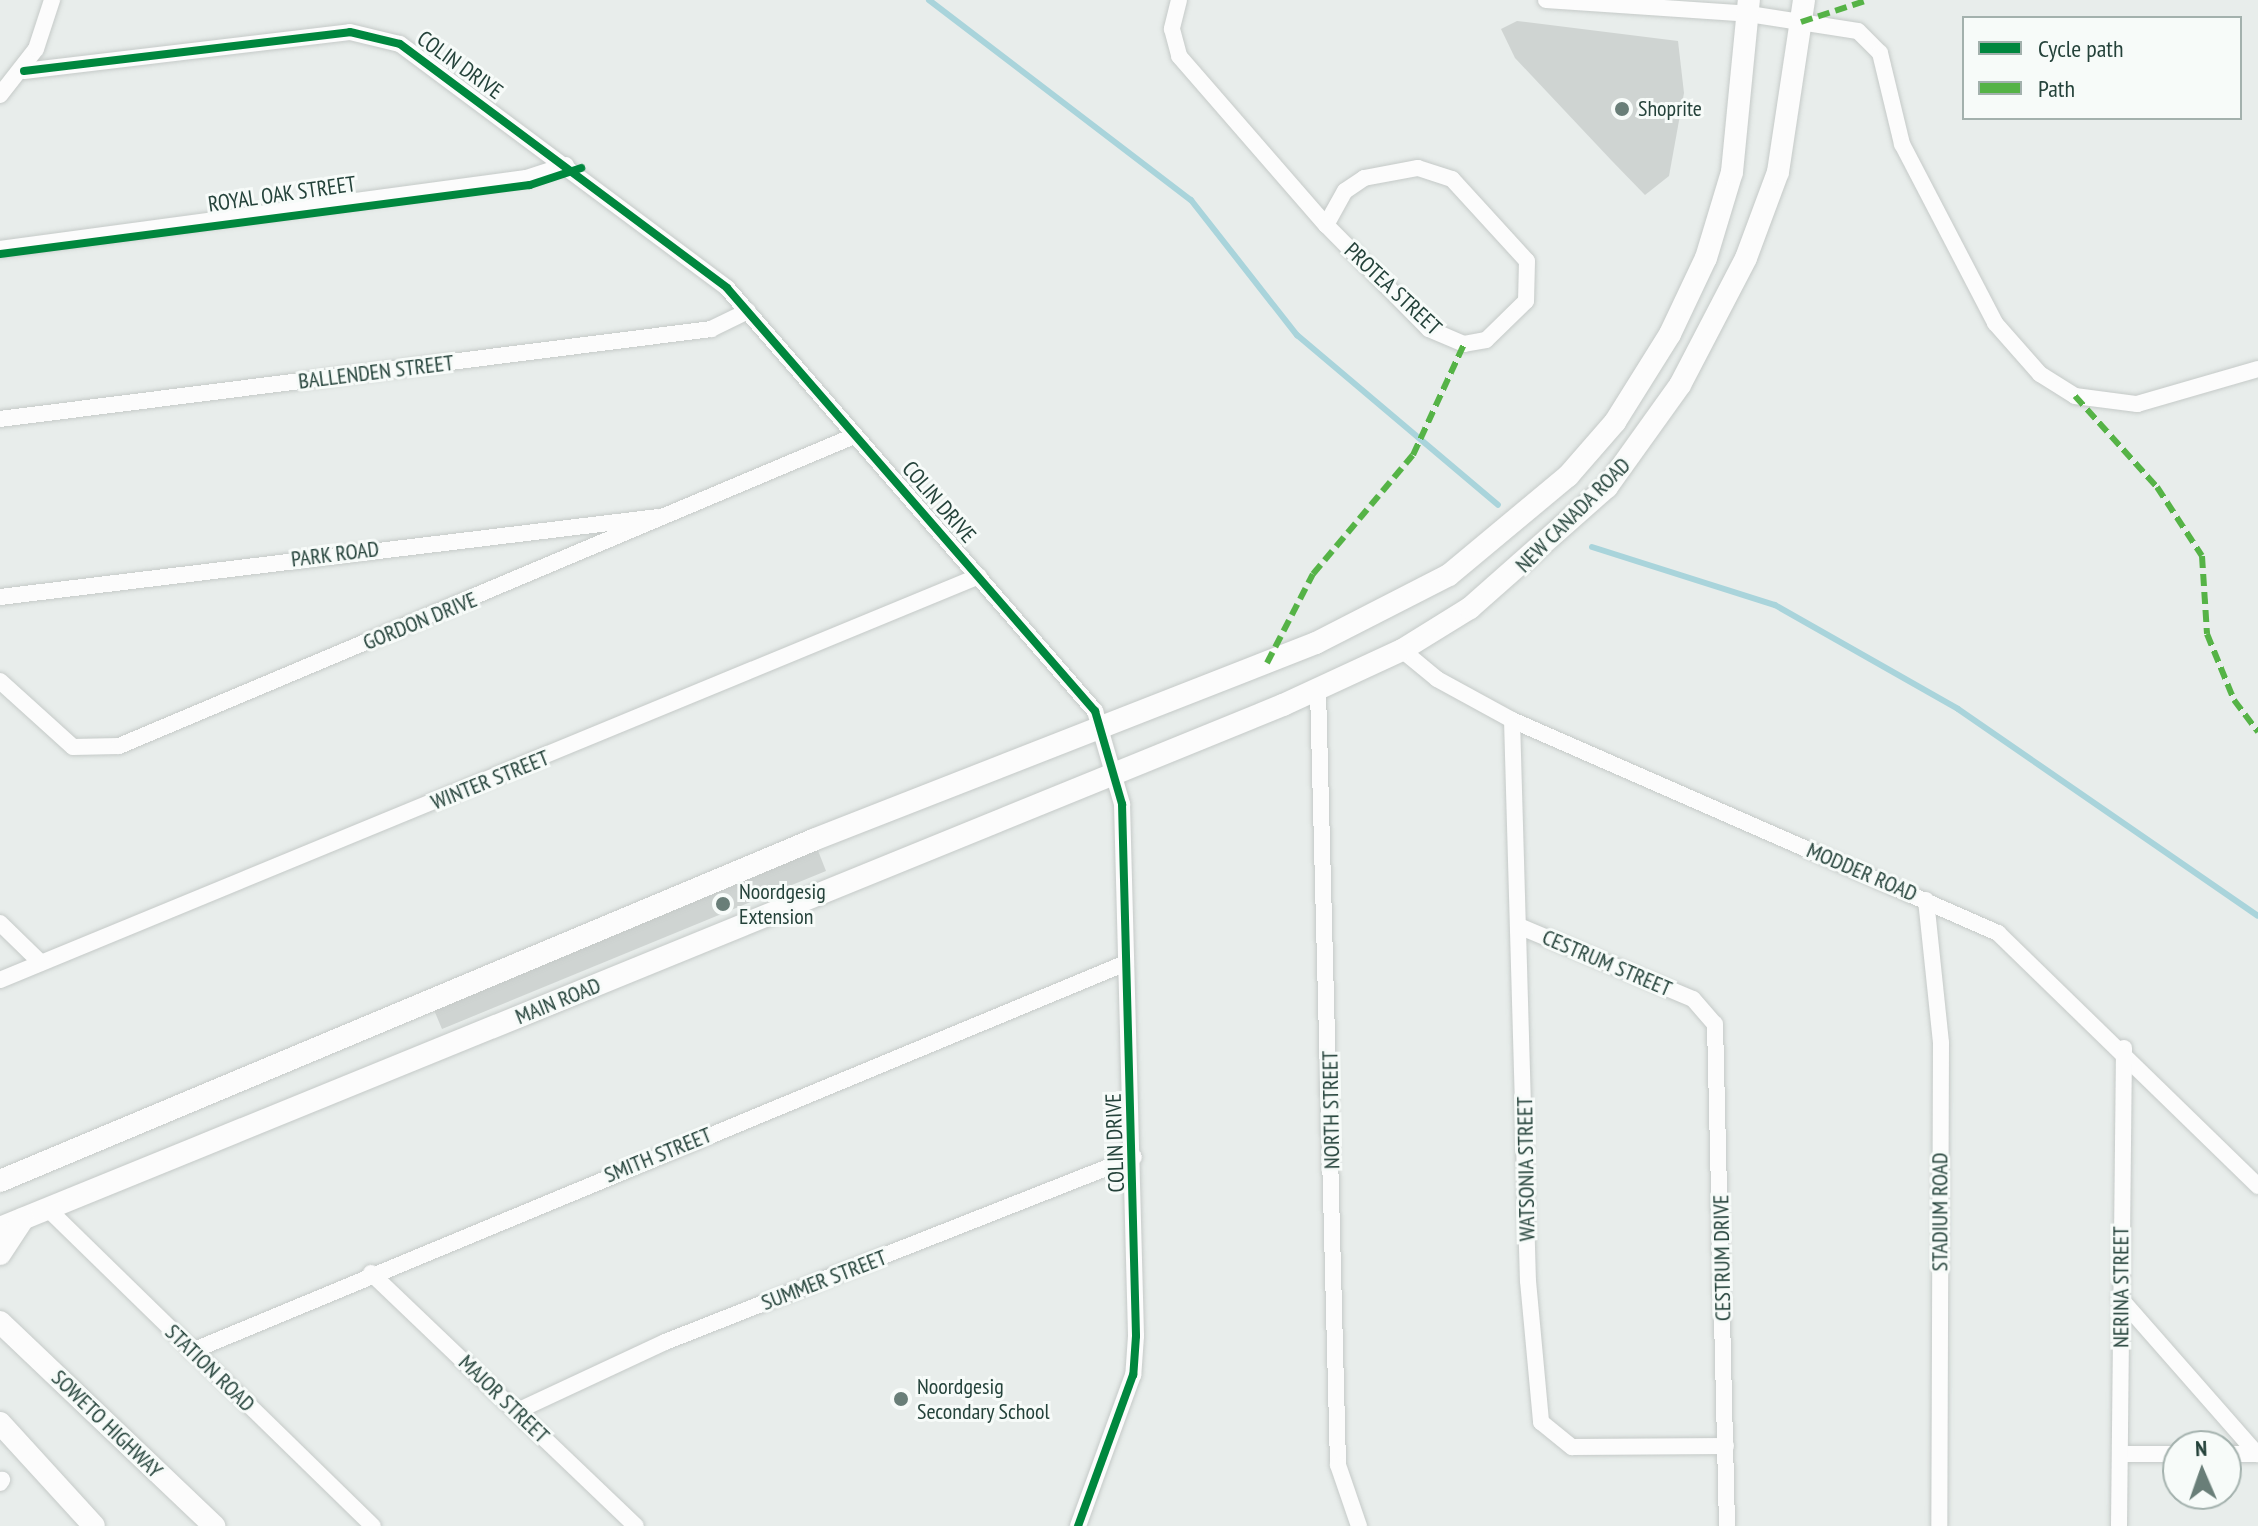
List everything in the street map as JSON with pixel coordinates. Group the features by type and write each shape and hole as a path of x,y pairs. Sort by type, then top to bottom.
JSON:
{"main road":[{"name":"NEW CANADA ROAD","path":"1103,727 1359,625 1449,575 1519,522 1568,476 1632,398 1706,258 1737,147 1749,7"},
{"name":"NEW CANADA ROAD","path":"1116,774 1318,690 1402,650 1549,543 1607,487 1667,407 1746,258 1785,147 1802,11"},
{"path":"2,1178 798,846 1103,727"},
{"name":"MAIN ROAD","path":"0,1228 800,896 1116,774"},
{"path":"0,1254 24,1218"},
{"name":"SOWETO HIGHWAY","path":"0,1322 214,1526"},
{"path":"0,1423 94,1526"}],"street":[{"path":"0,95 24,71 52,0"},
{"name":"PROTEA STREET","path":"1179,0 1172,29 1179,56 1326,225 1448,340 1464,344 1496,334 1531,289 1521,249 1435,170 1403,167 1364,178 1345,191 1326,225"},
{"path":"1546,0 1802,11 1858,31 1880,53 1902,144 1995,323 2040,374 2075,396 2137,404 2258,369"},
{"name":"COLIN DRIVE","path":"24,71 371,33 400,44 703,266 748,311 979,576 1103,727 1116,774 1126,963 1134,1157 1133,1375 1078,1526"},
{"name":"ROYAL OAK STREET","path":"0,249 526,178 566,165"},
{"name":"BALLENDEN STREET","path":"0,419 711,329 748,311"},
{"name":"GORDON DRIVE","path":"0,681 61,740 101,751 671,516 854,436"},
{"name":"PARK ROAD","path":"0,597 671,516"},
{"name":"WINTER STREET","path":"0,980 979,576"},
{"name":"MODDER ROAD","path":"1402,650 1437,679 1512,720 1926,900 2010,942 2124,1048 2258,1186"},
{"name":"NORTH STREET","path":"1318,690 1338,1465 1359,1526"},
{"name":"WATSONIA STREET","path":"1512,720 1521,927 1528,1281 1541,1422 1572,1447 1726,1446"},
{"name":"STADIUM ROAD","path":"1926,900 1941,1043 1939,1526"},
{"path":"0,923 41,963"},
{"name":"CESTRUM STREET","path":"1521,927 1693,999"},
{"name":"SMITH STREET","path":"192,1351 371,1273 1126,963"},
{"name":"CESTRUM DRIVE","path":"1693,999 1717,1033 1727,1526"},
{"name":"NERINA STREET","path":"2119,1526 2124,1048"},
{"name":"SUMMER STREET","path":"517,1411 665,1342 1134,1157"},
{"name":"STATION ROAD","path":"47,1208 373,1526"},
{"name":"MAJOR STREET","path":"371,1273 636,1526"},
{"path":"2120,1298 2258,1454"},
{"path":"2120,1454 2162,1454"}],"building":[{"name":"Shoprite","path":"1517,21 1678,41 1684,93 1669,176 1645,195 1515,58 1501,29"},
{"path":"817,848 826,871 442,1029 434,1010"}],"waterway":[{"path":"929,0 1191,200 1297,335 1498,505"},
{"path":"1592,547 1775,605 1958,709 2258,916"}],"marked path":[{"path":"1801,22 1868,0"},
{"path":"1267,663 1313,574 1413,455 1464,344"},
{"path":"2075,396 2157,487 2202,556 2207,634 2234,700 2258,732"}],"cycle path":[{"path":"24,71 350,32 400,44 727,288 1095,711 1122,804 1136,1336 1133,1375 1078,1526"},
{"path":"0,254 530,185 581,168"}],"place":[{"name":"Shoprite","path":"1622,109"},
{"name":"Noordgesig Extension","path":"723,904"},
{"name":"Noordgesig Secondary School","path":"901,1399"}]}
